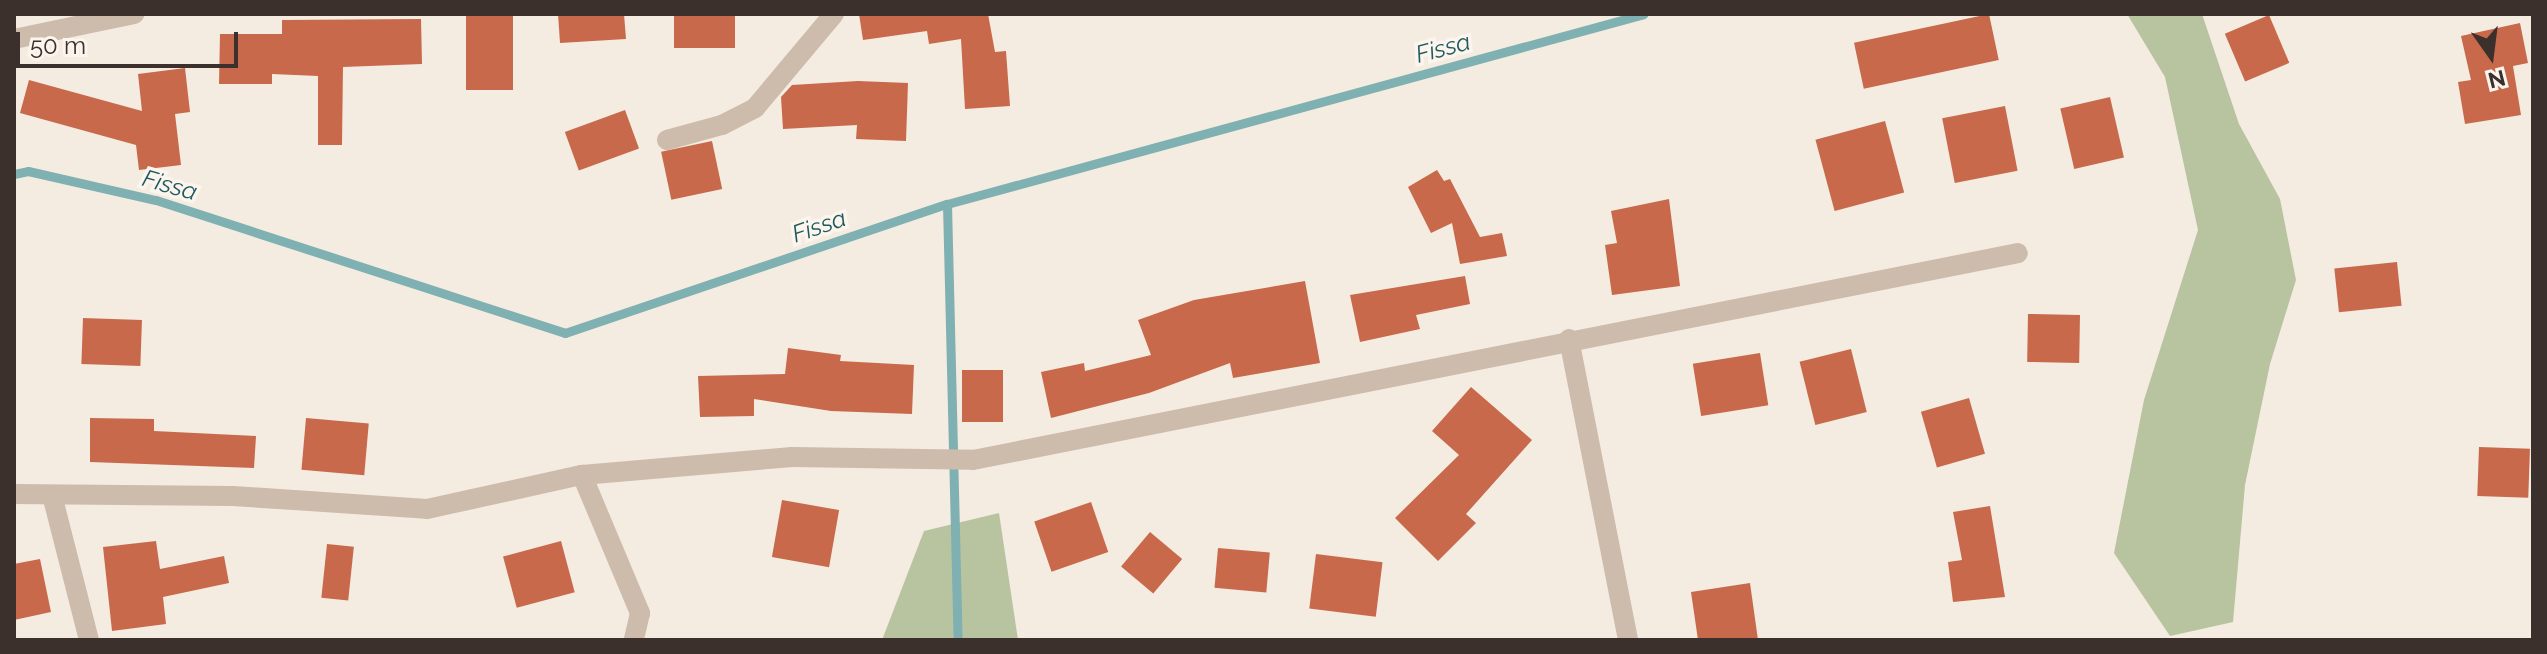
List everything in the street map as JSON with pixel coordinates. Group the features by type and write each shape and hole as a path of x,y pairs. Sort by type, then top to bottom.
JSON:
{"street":[{"path":"14,39 134,14"},
{"path":"667,140 722,125 755,108 834,14"},
{"path":"14,494 233,496 427,509 582,475 792,457 973,460 1569,339 2018,253"},
{"path":"1569,339 1628,640"},
{"path":"582,475 640,613 634,640"},
{"path":"52,495 89,640"}],"green space":[{"path":"2127,14 2202,14 2239,124 2280,199 2296,280 2270,364 2245,485 2233,622 2170,636 2114,553 2144,400 2198,230 2165,77"},
{"path":"999,513 1018,640 882,640 924,531"}],"building":[{"path":"466,14 513,14 513,90 466,90"},
{"path":"558,14 624,14 626,39 560,43"},
{"path":"674,14 735,14 735,48 674,48"},
{"path":"859,14 988,14 995,52 1006,51 1010,106 965,109 961,39 929,44 927,31 863,40"},
{"path":"1989,14 1999,60 1864,89 1854,43"},
{"path":"2269,15 2289,63 2245,82 2225,34"},
{"path":"421,19 422,64 343,67 342,145 318,145 318,76 272,74 272,84 219,84 220,34 282,34 282,20"},
{"path":"2520,23 2528,63 2513,66 2521,115 2465,124 2458,82 2471,80 2461,36"},
{"path":"185,68 190,112 175,114 181,165 139,170 136,145 20,113 29,80 142,111 138,74"},
{"path":"858,81 908,83 906,141 856,139 857,125 783,129 781,97 792,85"},
{"path":"2110,97 2124,157 2074,169 2060,108"},
{"path":"2005,106 2018,171 1955,183 1942,118"},
{"path":"625,110 639,149 579,170 565,132"},
{"path":"1885,121 1904,192 1835,211 1815,140"},
{"path":"712,141 722,189 671,200 661,152"},
{"path":"1437,170 1444,181 1450,179 1480,237 1502,233 1507,256 1460,264 1452,223 1431,233 1408,187"},
{"path":"1669,199 1680,286 1612,295 1605,245 1617,243 1611,211"},
{"path":"2397,262 2402,306 2339,312 2334,269"},
{"path":"1465,276 1470,304 1416,315 1420,329 1360,342 1350,295"},
{"path":"1305,281 1320,363 1233,378 1230,363 1149,393 1051,418 1041,372 1084,363 1085,371 1151,355 1138,320 1194,300"},
{"path":"2028,314 2080,315 2079,363 2027,362"},
{"path":"83,318 142,320 140,366 81,364"},
{"path":"788,348 841,355 840,361 914,365 912,414 831,411 754,399 754,416 700,417 698,376 785,374"},
{"path":"1851,349 1867,412 1815,425 1800,362"},
{"path":"1760,353 1768,405 1701,416 1693,364"},
{"path":"962,370 1003,370 1003,422 962,422"},
{"path":"1471,387 1532,440 1466,514 1476,523 1438,561 1395,518 1459,455 1432,431"},
{"path":"1969,398 1985,454 1937,468 1921,412"},
{"path":"90,418 154,419 154,431 256,436 254,468 90,462"},
{"path":"306,418 369,423 364,475 301,470"},
{"path":"2479,447 2530,449 2528,498 2477,496"},
{"path":"782,500 839,510 829,567 772,557"},
{"path":"1091,502 1108,552 1052,572 1034,522"},
{"path":"1990,506 2005,597 1953,602 1948,562 1962,560 1953,512"},
{"path":"1150,532 1182,559 1153,593 1121,566"},
{"path":"156,541 160,569 224,556 229,583 163,597 166,624 112,631 103,547"},
{"path":"561,541 575,592 517,608 503,557"},
{"path":"327,544 354,547 348,601 321,598"},
{"path":"1218,548 1270,553 1266,592 1215,588"},
{"path":"1316,554 1383,562 1376,617 1309,609"},
{"path":"40,559 51,612 14,620 14,564"},
{"path":"1750,583 1758,640 1698,640 1691,592"}],"waterway":[{"name":"Fissa","path":"14,174 28,171 156,200 565,333 947,204 1644,14"},
{"path":"947,204 958,640"}]}
